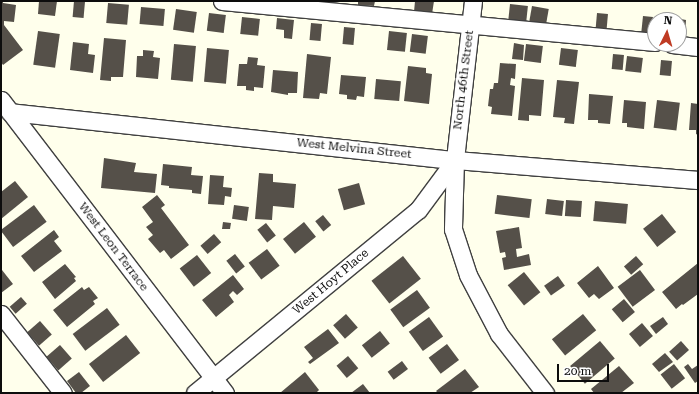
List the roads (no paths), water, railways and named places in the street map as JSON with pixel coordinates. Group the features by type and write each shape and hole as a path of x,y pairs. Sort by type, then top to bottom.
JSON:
{"street":[{"path":"222,1 647,41"},
{"name":"North 46th Street","path":"472,1 471,24 455,160 453,229 468,275 500,334 545,393"},
{"path":"687,46 698,47"},
{"name":"West Melvina Street","path":"5,106 455,160 698,180"},
{"name":"West Leon Terrace","path":"5,106 225,393"},
{"name":"West Hoyt Place","path":"195,393 418,210 455,160"},
{"path":"1,314 63,393"}]}
